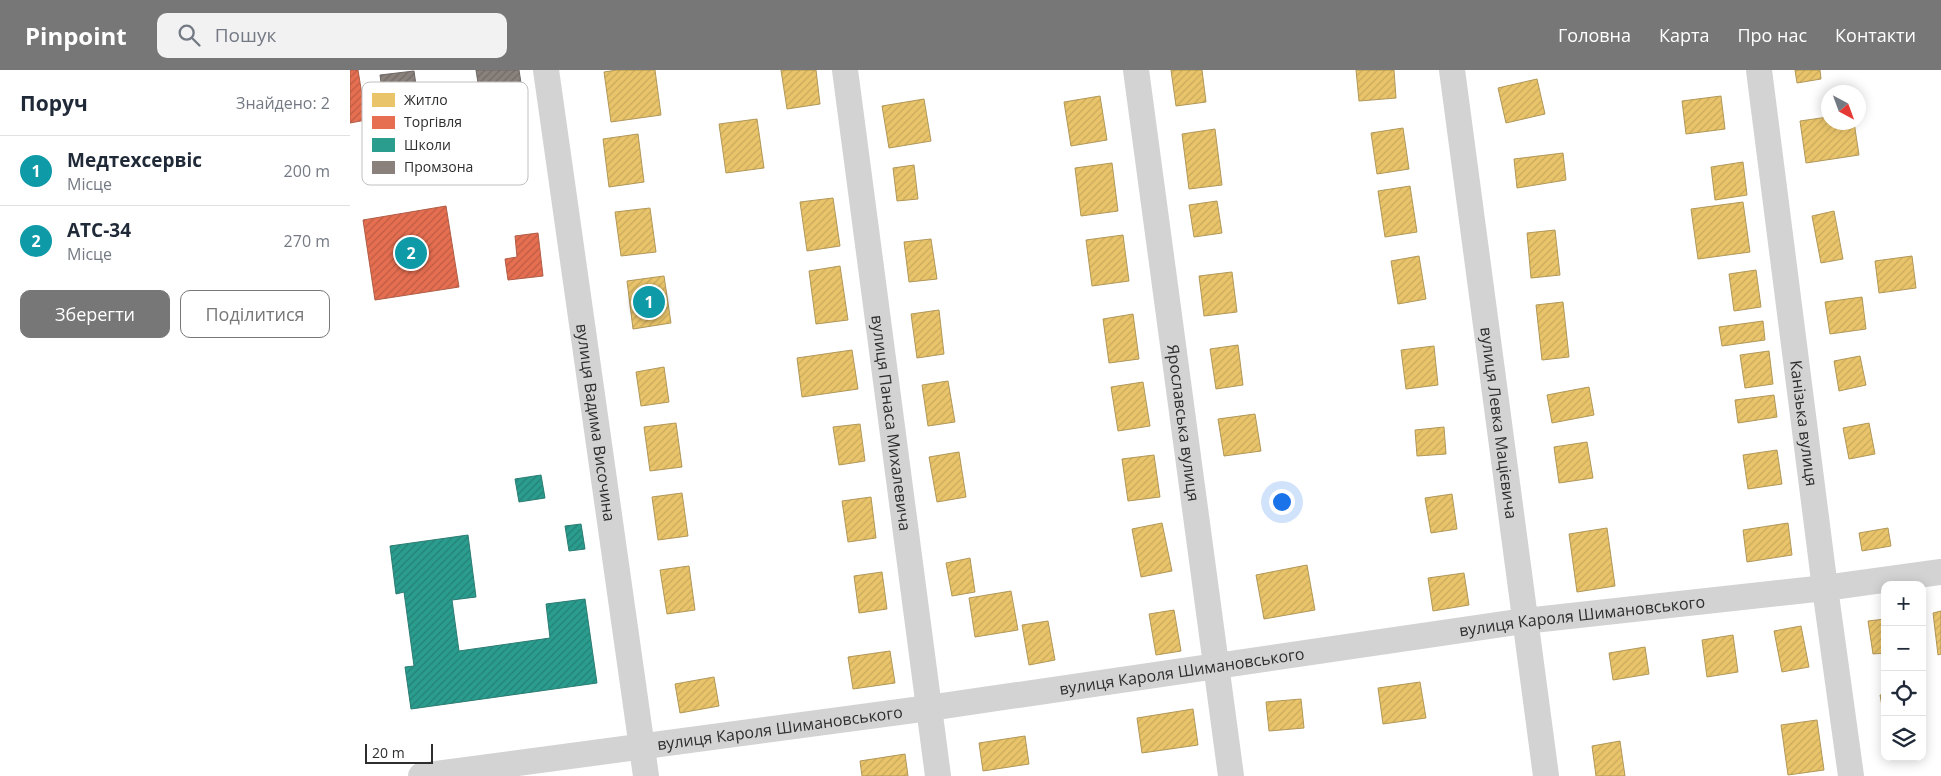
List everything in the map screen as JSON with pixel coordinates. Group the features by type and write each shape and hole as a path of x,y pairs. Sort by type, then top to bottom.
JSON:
{"street":[{"name":"вулиця Вадима Височина","path":"546,70 646,776"},
{"name":"вулиця Панаса Михалевича","path":"845,70 938,776"},
{"name":"Ярославська вулиця","path":"1136,70 1231,776"},
{"name":"вулиця Левка Мацієвича","path":"1452,70 1546,776"},
{"name":"Канізька вулиця","path":"1759,70 1851,776"},
{"name":"вулиця Кароля Шимановського","path":"421,776 928,708 1524,621 1825,588 1941,572"}],"building: Житло":[{"path":"655,70 661,115 611,122 604,72"},
{"path":"781,70 816,70 820,104 787,109"},
{"path":"1171,70 1202,70 1206,102 1176,106"},
{"path":"1356,70 1394,70 1396,98 1359,101"},
{"path":"1795,70 1820,70 1821,79 1797,83"},
{"path":"1537,79 1545,114 1506,123 1498,88"},
{"path":"1100,96 1107,140 1071,146 1064,102"},
{"path":"1721,96 1725,129 1686,134 1682,101"},
{"path":"924,99 931,141 889,148 882,106"},
{"path":"1821,118 1821,130 1855,130 1859,155 1806,163 1800,121"},
{"path":"757,119 764,168 726,173 719,124"},
{"path":"1403,128 1409,169 1377,174 1371,133"},
{"path":"1215,129 1222,185 1189,189 1182,134"},
{"path":"638,134 644,182 609,187 603,139"},
{"path":"1563,153 1566,180 1517,188 1514,159"},
{"path":"1743,162 1747,195 1715,200 1711,167"},
{"path":"1112,163 1118,211 1081,216 1075,168"},
{"path":"914,165 918,199 897,201 893,168"},
{"path":"1410,186 1417,232 1385,237 1378,191"},
{"path":"833,198 840,246 807,251 800,202"},
{"path":"1217,201 1222,233 1194,237 1189,205"},
{"path":"1743,202 1750,252 1698,259 1691,209"},
{"path":"650,208 656,252 621,256 615,212"},
{"path":"1834,211 1843,259 1821,263 1812,216"},
{"path":"1555,230 1560,275 1531,278 1527,233"},
{"path":"1123,235 1129,281 1092,286 1086,240"},
{"path":"931,239 937,279 909,282 904,242"},
{"path":"1419,256 1426,299 1398,304 1391,261"},
{"path":"1912,256 1916,288 1879,293 1875,261"},
{"path":"840,266 848,320 816,324 809,271"},
{"path":"1756,270 1761,307 1734,311 1729,274"},
{"path":"1232,272 1237,312 1204,316 1199,276"},
{"path":"664,276 671,323 633,329 627,281"},
{"path":"1862,297 1866,329 1830,334 1825,302"},
{"path":"1563,302 1569,357 1542,360 1536,305"},
{"path":"939,310 944,354 917,358 911,314"},
{"path":"1133,314 1139,359 1109,363 1103,319"},
{"path":"1763,321 1765,340 1722,346 1719,327"},
{"path":"1238,345 1243,385 1216,389 1210,349"},
{"path":"1434,346 1438,385 1406,389 1401,350"},
{"path":"852,350 858,389 802,397 797,358"},
{"path":"1769,351 1773,384 1745,388 1740,355"},
{"path":"1860,356 1866,385 1839,391 1834,361"},
{"path":"664,367 669,402 641,406 636,372"},
{"path":"948,381 955,422 928,426 922,385"},
{"path":"1143,382 1150,426 1118,431 1111,387"},
{"path":"1589,387 1594,415 1552,423 1547,395"},
{"path":"1774,395 1777,417 1738,423 1735,400"},
{"path":"1255,414 1261,451 1224,456 1218,419"},
{"path":"676,423 682,467 650,471 644,427"},
{"path":"1869,423 1875,454 1849,459 1843,428"},
{"path":"860,424 865,461 839,465 833,427"},
{"path":"1444,427 1446,454 1417,456 1415,430"},
{"path":"1587,442 1593,478 1559,483 1554,447"},
{"path":"1777,450 1782,484 1748,489 1743,455"},
{"path":"959,452 966,497 937,502 929,457"},
{"path":"1154,455 1160,497 1128,501 1122,459"},
{"path":"682,493 688,536 658,540 652,497"},
{"path":"1452,494 1457,529 1431,533 1425,498"},
{"path":"871,497 876,538 848,542 842,501"},
{"path":"1162,523 1172,571 1141,577 1132,529"},
{"path":"1788,523 1792,555 1747,562 1743,530"},
{"path":"1607,528 1615,586 1577,592 1569,534"},
{"path":"1888,528 1891,546 1862,551 1859,533"},
{"path":"970,558 975,592 952,596 946,563"},
{"path":"1307,565 1315,610 1264,619 1256,575"},
{"path":"689,566 695,610 667,614 660,570"},
{"path":"882,572 887,609 859,613 854,576"},
{"path":"1464,573 1469,605 1433,611 1428,578"},
{"path":"1011,591 1018,630 975,637 969,598"},
{"path":"1174,610 1181,651 1156,655 1149,614"},
{"path":"1941,611 1941,654 1938,655 1933,613"},
{"path":"1881,619 1881,653 1873,654 1868,621"},
{"path":"1048,621 1055,660 1029,665 1022,625"},
{"path":"1801,626 1809,667 1782,672 1774,631"},
{"path":"1733,635 1738,672 1707,677 1702,640"},
{"path":"1645,647 1649,674 1613,680 1609,653"},
{"path":"890,651 895,683 853,689 848,657"},
{"path":"714,677 719,706 680,713 675,684"},
{"path":"1420,682 1426,718 1383,724 1378,688"},
{"path":"1301,699 1304,728 1269,731 1266,702"},
{"path":"1193,709 1198,745 1142,753 1137,718"},
{"path":"1817,720 1824,770 1788,775 1781,725"},
{"path":"1025,736 1029,764 983,771 979,743"},
{"path":"1620,741 1625,776 1596,776 1592,746"},
{"path":"905,754 908,776 862,776 860,761"}],"building: Торгівля":[{"path":"350,70 358,70 362,95 362,121 350,123"},
{"path":"446,206 459,287 375,300 363,220"},
{"path":"538,233 543,276 508,280 505,259 517,257 515,236"}],"building: Школи":[{"path":"541,475 545,498 519,502 515,479"},
{"path":"581,524 585,549 569,551 565,526"},
{"path":"468,535 476,597 452,600 459,651 550,638 546,604 585,599 597,683 411,709 405,667 414,666 404,592 396,594 390,546"}],"building: Промзона":[{"path":"476,70 519,70 521,82 478,82"},
{"path":"414,71 416,82 381,82 380,75"}],"place":[{"name":"АТС-34","path":"411,253"},
{"name":"Медтехсервіс","path":"649,302"}]}
